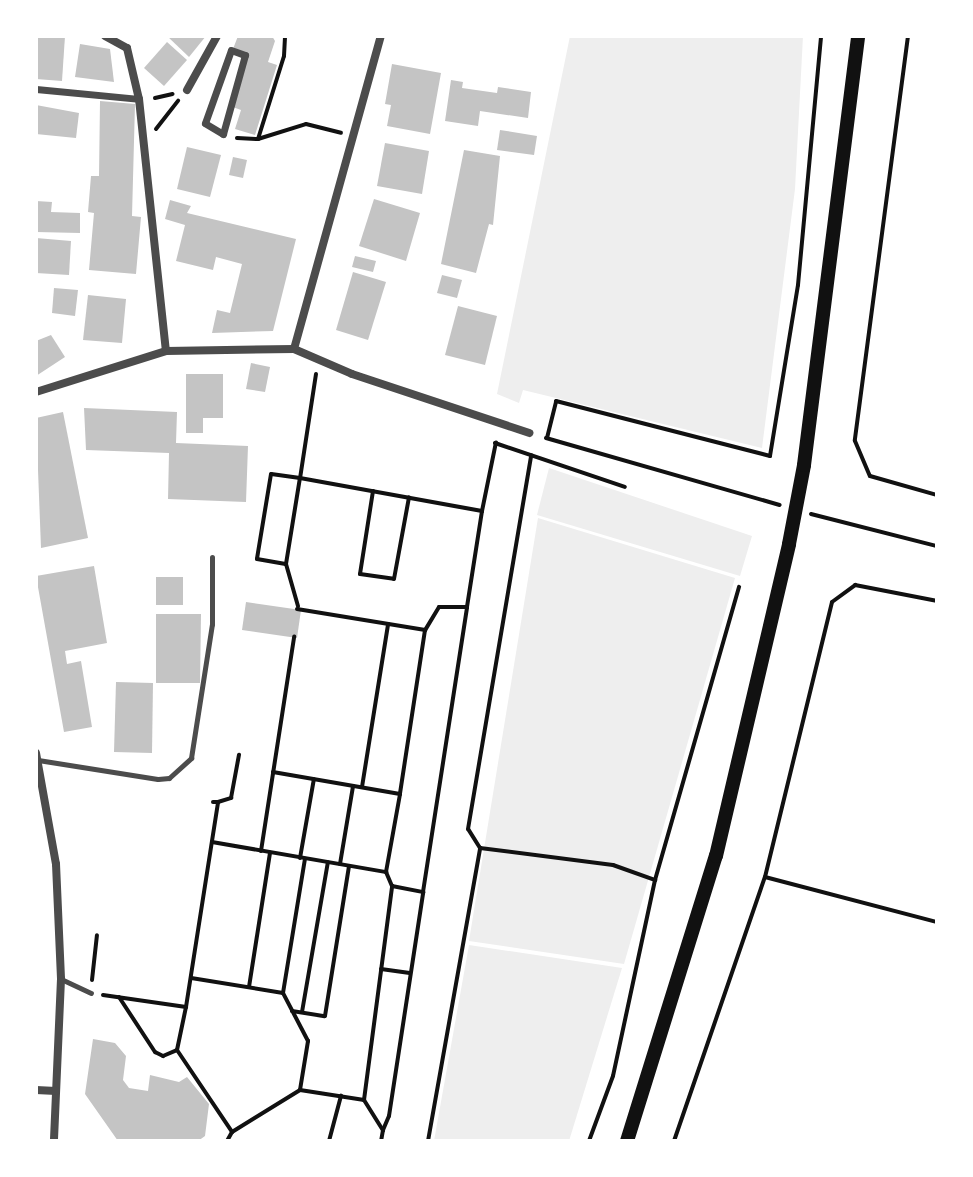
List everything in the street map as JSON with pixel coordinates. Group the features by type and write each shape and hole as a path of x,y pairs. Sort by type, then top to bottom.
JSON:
{"main road":[{"path":"627,1141 716,856 789,544 804,465 858,36"}],"street":[{"path":"105,36 127,48 139,99 166,351"},
{"path":"187,90 217,36"},
{"path":"294,349 381,36"},
{"path":"231,50 245,55 227,107 233,110 225,133 205,123 231,50"},
{"path":"36,89 139,99"},
{"path":"36,392 166,351 294,349 529,433"},
{"path":"37,756 54,835 61,979 54,1141"},
{"path":"36,1090 56,1091"}],"lane":[{"path":"37,756 158,779 172,776 191,758 212,624 212,557"},
{"path":"61,979 91,993"}],"path":[{"path":"258,139 284,56 285,36"},
{"path":"547,438 556,401 770,456 798,285 821,36"},
{"path":"908,36 855,441 870,476 937,495"},
{"path":"139,99 187,90"},
{"path":"142,131 156,129 187,90"},
{"path":"225,133 241,139 258,139 306,124 354,137"},
{"path":"241,139 244,132"},
{"path":"319,360 286,564 298,608 425,630"},
{"path":"529,433 794,509"},
{"path":"381,1141 389,1116 495,443 625,487"},
{"path":"428,1141 480,848 468,829 531,455"},
{"path":"286,564 257,559 271,474 482,511"},
{"path":"373,491 360,574 394,579 409,497"},
{"path":"808,513 937,546"},
{"path":"674,1141 765,877 832,602 855,585 937,601"},
{"path":"589,1141 613,1076 655,880 739,587"},
{"path":"383,1130 364,1100 392,886 386,872 425,630 439,607 467,607"},
{"path":"362,788 388,624"},
{"path":"261,851 294,637"},
{"path":"119,997 155,1052 172,1056 177,1050 191,978 212,842 215,802 231,798 239,755"},
{"path":"273,772 400,794"},
{"path":"300,1090 308,1041 283,993 314,779"},
{"path":"340,864 353,786"},
{"path":"212,842 386,872"},
{"path":"480,848 613,865 655,880"},
{"path":"249,987 270,853"},
{"path":"302,1012 328,862"},
{"path":"292,1011 325,1016 349,866"},
{"path":"765,877 937,922"},
{"path":"392,886 423,892"},
{"path":"97,935 91,993 186,1007"},
{"path":"381,969 411,974"},
{"path":"191,978 283,993"},
{"path":"177,1050 232,1132"},
{"path":"227,1141 232,1132 300,1090 364,1100"},
{"path":"329,1141 341,1096"}],"shaded area":[{"path":"570,36 803,36 795,189 762,448 523,390 519,403 497,394"},
{"path":"549,468 752,536 740,576 537,515"},
{"path":"538,518 735,578 624,964 469,941"},
{"path":"469,945 622,968 569,1141 434,1141"}],"building":[{"path":"36,36 65,36 62,81 36,79"},
{"path":"167,36 206,36 189,57"},
{"path":"238,36 272,36 275,41 268,62 277,65 255,135 235,129 241,110 230,106 247,53 233,49"},
{"path":"167,42 187,60 164,86 144,68"},
{"path":"80,44 110,49 114,82 75,77"},
{"path":"392,64 441,73 430,134 387,126 391,105 385,104"},
{"path":"451,80 463,82 462,88 497,93 498,87 531,92 528,118 480,111 478,126 445,121"},
{"path":"100,101 135,104 132,216 141,217 136,274 89,270 94,213 88,212 91,176 99,176"},
{"path":"36,105 79,113 76,138 36,134"},
{"path":"500,130 537,136 534,155 497,150"},
{"path":"385,143 429,151 422,194 377,186"},
{"path":"187,147 221,155 210,197 177,189"},
{"path":"464,150 500,156 493,225 489,224 476,273 441,264"},
{"path":"233,157 247,160 243,178 229,175"},
{"path":"374,199 420,213 406,261 359,246"},
{"path":"170,200 191,206 187,213 296,239 273,331 212,333 217,310 230,313 242,264 216,257 213,270 176,261 185,225 165,219"},
{"path":"36,201 52,202 51,212 80,213 80,233 36,232"},
{"path":"36,238 71,241 69,275 36,273"},
{"path":"355,256 376,261 373,272 352,267"},
{"path":"353,272 386,282 368,340 336,330"},
{"path":"442,275 462,280 457,298 437,293"},
{"path":"54,288 78,290 75,316 52,313"},
{"path":"88,295 126,299 122,343 83,340"},
{"path":"458,306 497,316 485,365 445,355"},
{"path":"51,335 65,357 36,376 36,341"},
{"path":"251,363 270,367 265,392 246,389"},
{"path":"186,374 223,374 223,418 203,418 203,433 186,433"},
{"path":"84,408 177,412 176,443 248,446 246,502 168,499 169,453 86,450"},
{"path":"63,412 88,538 41,548 36,418"},
{"path":"94,566 107,643 65,651 67,664 81,661 92,727 64,732 36,576"},
{"path":"156,577 183,577 183,605 156,605"},
{"path":"246,602 301,610 297,638 242,630"},
{"path":"156,614 201,614 200,683 156,683"},
{"path":"116,682 153,683 152,753 114,752"},
{"path":"93,1039 115,1043 126,1056 123,1080 129,1088 148,1091 150,1075 179,1082 187,1077 209,1104 205,1136 198,1141 118,1141 85,1094"}]}
